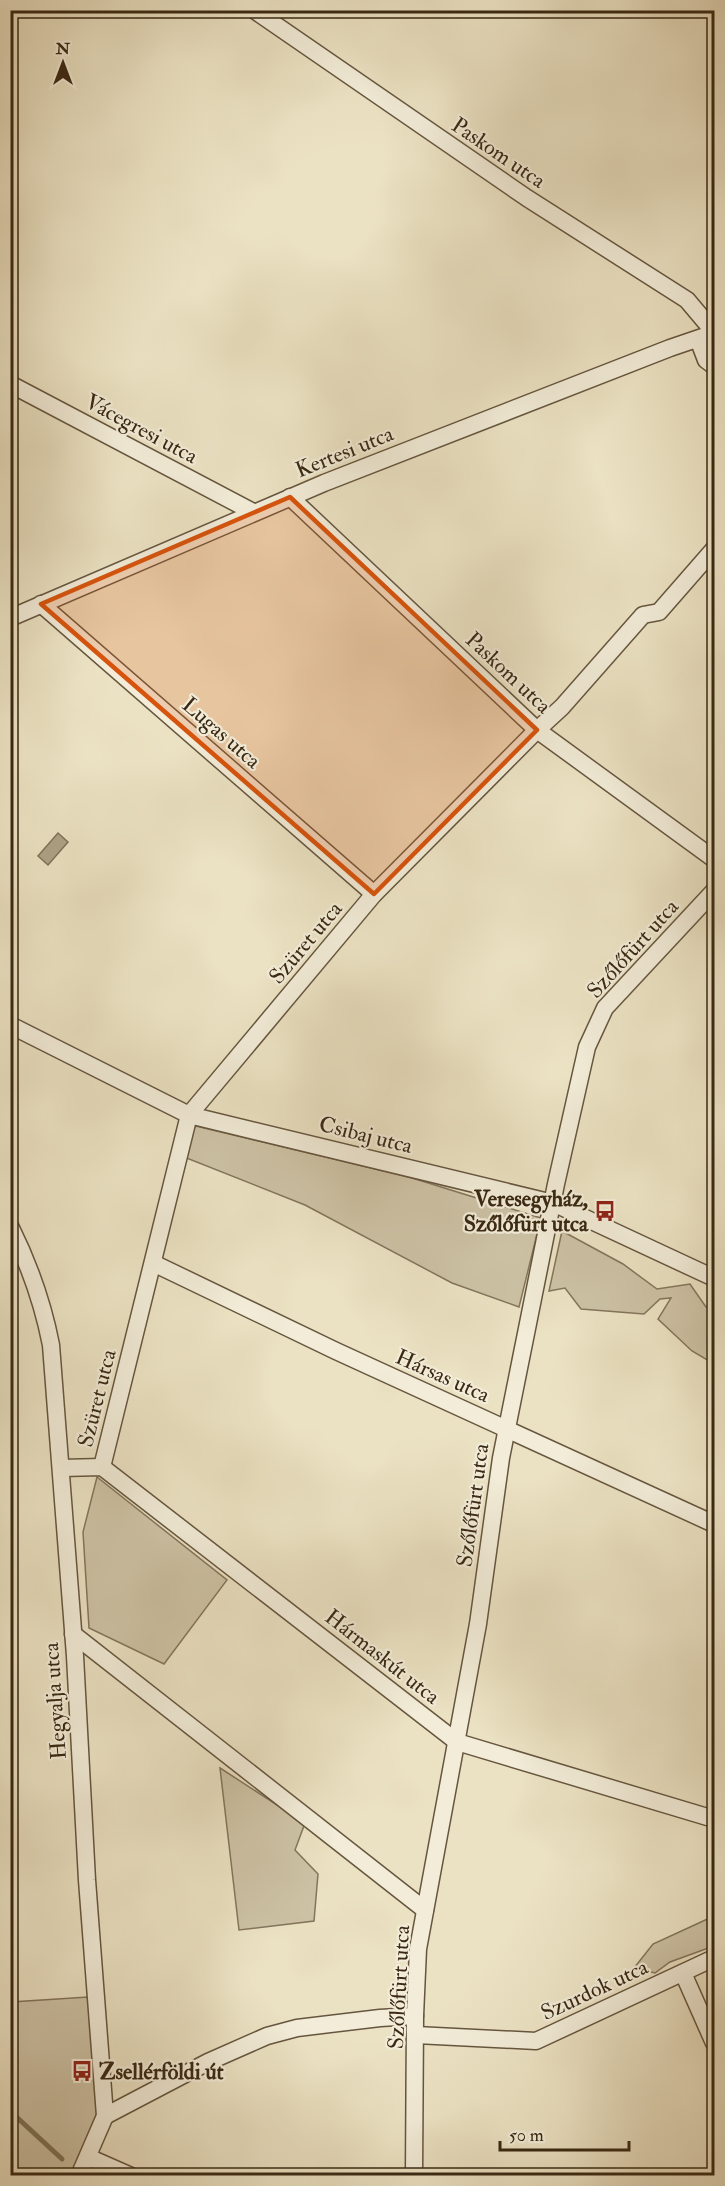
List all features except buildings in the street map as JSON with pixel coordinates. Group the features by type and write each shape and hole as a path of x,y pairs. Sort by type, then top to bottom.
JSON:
{"street":[{"name":"Paskom utca","path":"254,10 526,198 687,300 709,335 706,360 714,366"},
{"name":"Kertesi utca","path":"10,618 290,497 603,373 709,335"},
{"name":"Vácegresi utca","path":"10,384 253,512"},
{"name":"Paskom utca","path":"290,497 537,730 714,858"},
{"name":"Szüret utca","path":"102,1467 189,1115 374,894 562,707 643,615 659,612 714,549"},
{"name":"Lugas utca","path":"41,604 374,894"},
{"name":"Szőlőfürt utca","path":"414,2175 415,2016 418,1949 478,1624 507,1428 587,1047 605,1008 714,891"},
{"name":"Csibaj utca","path":"10,1025 189,1115 554,1203 714,1278"},
{"name":"Hegyalja utca","path":"10,1226 24,1255 45,1314 51,1346 61,1468 87,1880 105,2116 79,2175"},
{"name":"Hársas utca","path":"153,1263 336,1351 714,1524"},
{"path":"61,1468 102,1467"},
{"name":"Hármaskút utca","path":"102,1467 457,1742 714,1819"},
{"path":"73,1634 425,1910"},
{"name":"Szurdok utca","path":"416,2035 536,2041 714,1958"},
{"path":"683,1973 714,2043"},
{"path":"105,2116 208,2062 267,2036 297,2028 415,2016"},
{"path":"88,2157 131,2175"}],"highlighted area":[{"path":"290,497 537,730 374,894 41,604"}],"shaded area":[{"path":"58,833 68,842 48,865 38,856"},
{"path":"196,1126 409,1177 541,1218 519,1307 452,1283 305,1205 184,1157 186,1137"},
{"path":"562,1231 623,1264 657,1289 690,1284 706,1307 714,1307 714,1364 692,1351 658,1319 671,1298 660,1299 644,1314 581,1309 565,1288 549,1291"},
{"path":"97,1477 227,1580 164,1664 89,1628 83,1532"},
{"path":"220,1768 305,1823 295,1850 318,1874 314,1921 239,1930"},
{"path":"714,1916 714,1946 670,1962 655,1973 634,1968 653,1944"},
{"path":"88,1997 98,2110 88,2157 77,2175 11,2176 11,2002"}],"waterway":[{"path":"10,2111 62,2159"}],"place":[{"name":"Veresegyház, Szőlőfürt utca","path":"605,1211"},
{"name":"Zsellérföldi út","path":"82,2071"}]}
